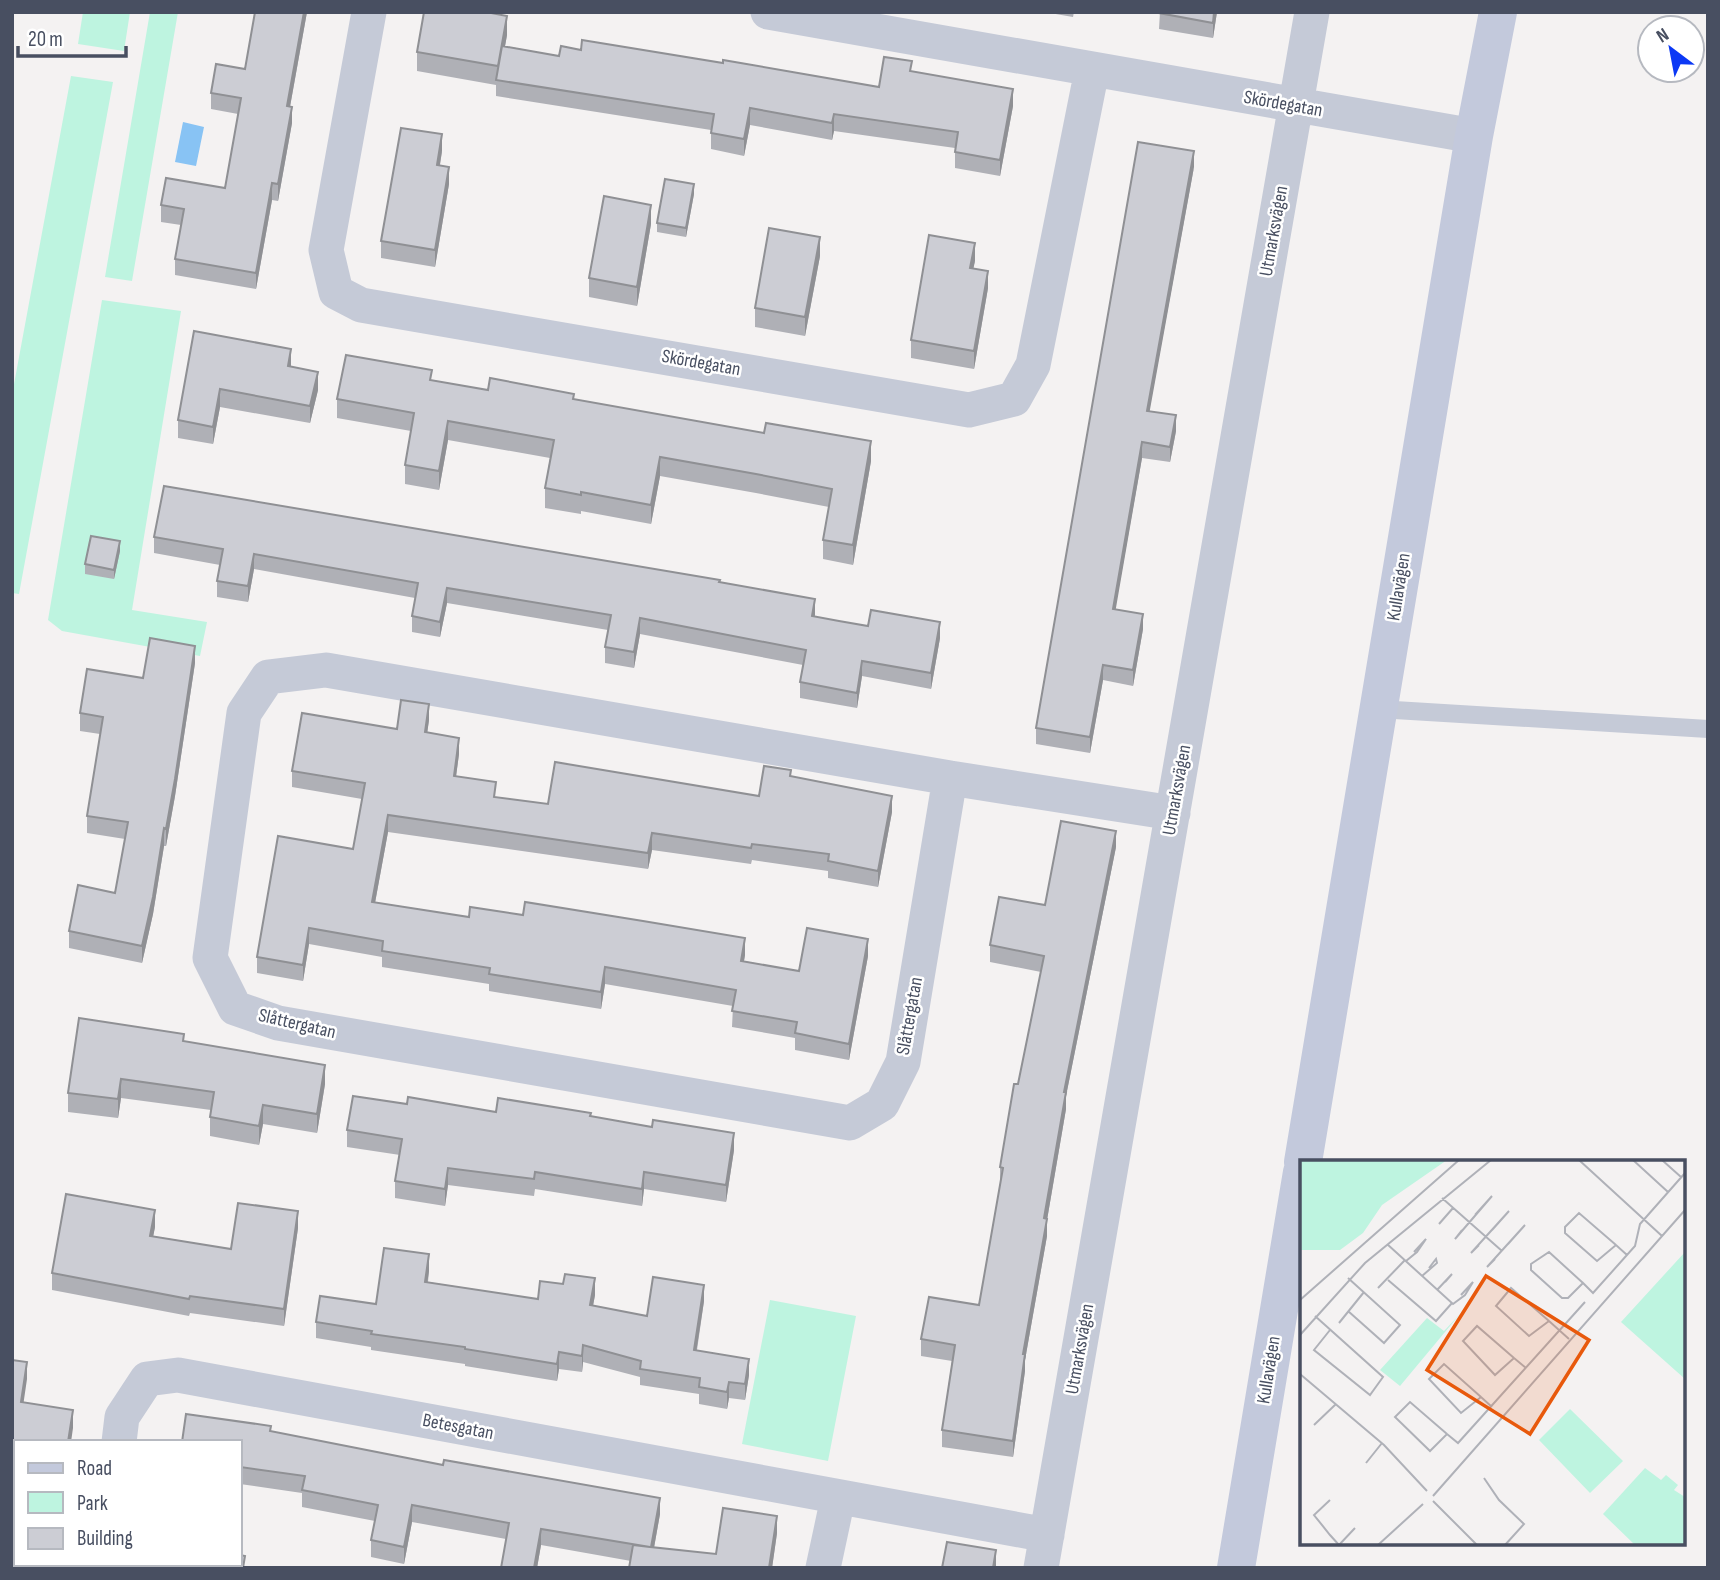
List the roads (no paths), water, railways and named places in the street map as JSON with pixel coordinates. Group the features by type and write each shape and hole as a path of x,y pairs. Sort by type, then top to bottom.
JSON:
{"street":[{"name":"Skördegatan","path":"369,12 326,250 336,292 361,304 969,410 1014,399 1033,365 1092,70"},
{"name":"Skördegatan","path":"768,12 1474,136"},
{"name":"Utmarksvägen","path":"1044,1551 1312,12"},
{"name":"Kullavägen","path":"1303,1160 1474,136 1498,12"},
{"name":"Slåttergatan","path":"950,778 903,1062 882,1104 850,1124 278,1023 236,1008 211,958 244,713 268,677 326,670 950,778 1173,813"},
{"name":"Kullavägen","path":"1236,1568 1300,1184"},
{"name":"Betesgatan","path":"119,1440 122,1417 147,1379 178,1375 838,1498 1044,1551"},
{"path":"823,1568 838,1498"}],"lane":[{"path":"1378,709 1708,729"}],"water":[{"path":"183,122 204,127 196,166 175,162"}]}
